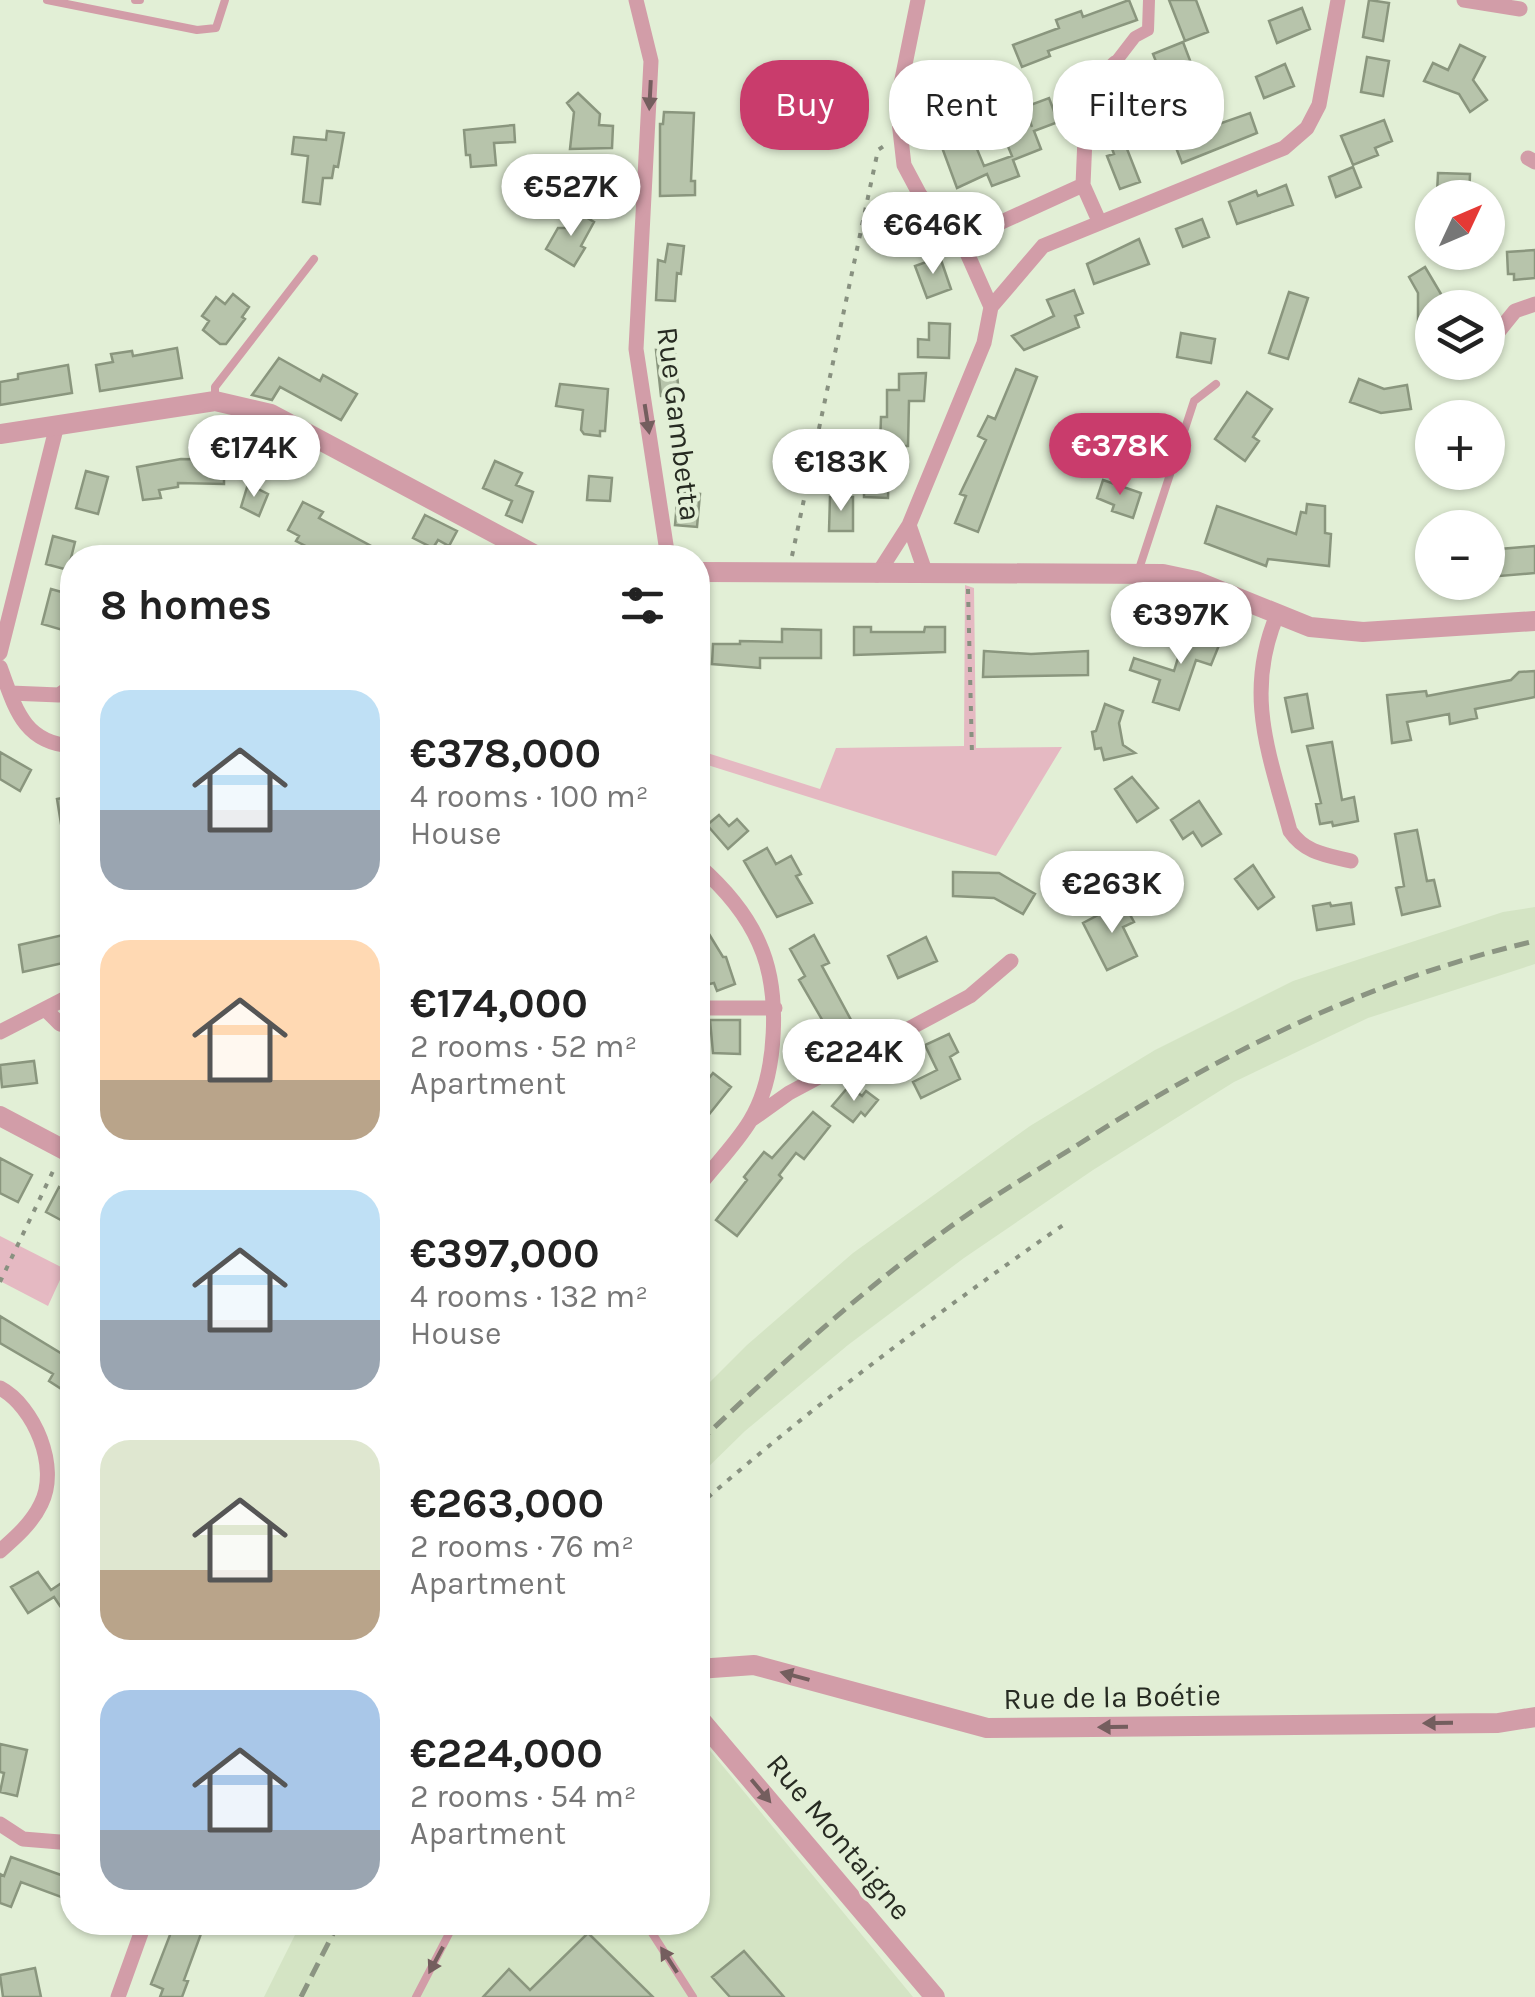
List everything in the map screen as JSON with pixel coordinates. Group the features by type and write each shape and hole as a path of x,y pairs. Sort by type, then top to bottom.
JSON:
{"street":[{"name":"Rue Gambetta","path":"636,0 652,61 636,349 666,545"},
{"path":"906,60 918,0"},
{"path":"1117,60 1134,37 1148,30 1149,0"},
{"path":"876,574 909,525 984,344 991,308 1043,246 1284,148 1307,128 1319,105 1338,0"},
{"path":"1464,0 1520,10"},
{"path":"901,150 920,196 963,244 991,308"},
{"path":"1085,150 1083,186 1099,221"},
{"path":"963,244 984,230 1083,186"},
{"path":"1505,323 1515,311 1535,304"},
{"path":"0,434 215,402 271,414 517,545"},
{"path":"0,653 57,425"},
{"path":"909,525 926,574"},
{"path":"710,572 1164,574 1196,582 1310,627 1363,632 1535,621"},
{"path":"1277,614 1258,693 1262,729 1290,832 1299,845 1311,852 1351,861"},
{"path":"0,667 15,712 27,726 60,745"},
{"path":"10,693 60,694"},
{"path":"710,876 722,887 760,943 775,1008 769,1068 752,1120"},
{"path":"710,1171 752,1120 789,1094 970,996 1011,961"},
{"path":"0,1032 60,1001"},
{"path":"710,1008 775,1008"},
{"path":"46,1009 60,1024"},
{"path":"0,1116 60,1148"},
{"path":"0,1388 11,1393 40,1432 46,1469 43,1501 22,1532 0,1551"},
{"name":"Rue de la Boétie","path":"710,1668 754,1665 987,1728 1498,1723 1535,1716"},
{"name":"Rue Montaigne","path":"710,1730 935,1997"},
{"path":"0,1824 22,1839 60,1843"},
{"path":"118,1997 140,1935"}],"lane":[{"path":"47,0 197,30 216,28 226,0"},
{"path":"215,402 215,387 314,259"},
{"path":"1137,574 1194,401 1216,384"},
{"path":"416,1997 448,1935"},
{"path":"653,1935 692,1997"}],"path":[{"path":"788,574 878,150 889,142"},
{"path":"968,574 972,755"},
{"path":"0,1282 60,1167"},
{"path":"710,1495 849,1380 942,1309 1066,1223"}],"shaded area":[{"path":"965,585 974,588 976,748 1062,747 996,856 710,766 710,754 820,789 836,748 964,746"},
{"path":"1535,907 1535,964 1368,1018 1234,1082 1093,1170 964,1258 848,1345 710,1465 710,1382 853,1253 1030,1126 1155,1050 1293,981 1503,912"},
{"path":"0,1236 60,1266 60,1280 48,1306 0,1281"},
{"path":"710,1751 913,1997 264,1997 295,1935 710,1935"}],"building":[{"path":"1129,0 1137,20 1048,51 1050,56 1033,63 1019,60 1013,45 1059,28 1056,20 1081,11 1083,17"},
{"path":"1169,0 1196,0 1208,32 1185,41"},
{"path":"1369,0 1389,3 1383,41 1363,37"},
{"path":"1302,8 1310,29 1277,43 1269,21"},
{"path":"1183,42 1190,60 1155,60 1153,54"},
{"path":"1460,45 1485,57 1473,80 1487,100 1470,112 1459,94 1424,81 1433,63 1448,70"},
{"path":"1367,57 1389,61 1383,96 1361,92"},
{"path":"1285,64 1294,86 1264,98 1256,77"},
{"path":"578,93 600,114 599,125 613,126 612,148 570,149 574,112 567,103"},
{"path":"1049,98 1053,124 1034,131 1041,149 1013,160 1019,176 992,186 987,174 957,188 943,150 977,150 984,166 1012,156 1010,150 1033,150 1033,104"},
{"path":"664,112 694,113 691,181 695,181 695,195 660,196 660,124"},
{"path":"1250,113 1257,133 1224,146 1224,122"},
{"path":"1384,120 1392,141 1375,148 1378,155 1353,165 1341,136"},
{"path":"514,125 515,142 494,143 496,165 471,167 464,130"},
{"path":"327,131 344,133 338,167 334,166 332,178 323,178 320,204 303,202 308,156 292,154 294,137 326,140"},
{"path":"1112,150 1127,150 1140,182 1120,189 1107,156 1114,154"},
{"path":"1177,150 1214,150 1182,163"},
{"path":"1353,167 1361,187 1336,197 1329,177"},
{"path":"1438,173 1470,174 1470,180 1438,180"},
{"path":"1286,185 1293,205 1237,224 1229,202"},
{"path":"576,211 594,222 574,266 546,249 558,228 566,228"},
{"path":"906,212 916,241 892,251 882,222"},
{"path":"1202,219 1209,237 1183,247 1176,229"},
{"path":"1139,239 1149,264 1094,284 1087,264"},
{"path":"668,244 684,246 675,301 656,300 658,260 665,262"},
{"path":"1535,250 1535,278 1514,280 1514,274 1508,274 1507,252"},
{"path":"940,257 951,289 927,298 915,266"},
{"path":"1427,270 1439,290 1416,290 1409,277"},
{"path":"1074,290 1083,313 1075,316 1079,327 1024,350 1012,336 1054,316 1047,300"},
{"path":"1289,292 1308,298 1288,359 1269,353"},
{"path":"233,294 249,307 226,344 220,344 203,330 209,321 202,316 216,297 225,304"},
{"path":"929,323 950,324 949,358 918,357 918,339 929,340"},
{"path":"1181,333 1215,339 1211,363 1177,357"},
{"path":"177,348 182,378 100,391 96,365 113,362 111,354 132,351 133,356"},
{"path":"656,350 675,352 679,395 661,396"},
{"path":"279,358 320,381 323,375 357,394 341,420 280,387 272,400 252,395"},
{"path":"68,365 72,393 0,405 0,382 18,379 18,374"},
{"path":"1016,369 1037,377 978,532 955,523 966,496 960,494 986,440 978,436 988,416 995,419"},
{"path":"926,373 924,401 909,401 908,446 880,446 881,417 887,417 887,390 899,390 899,374"},
{"path":"1359,379 1384,389 1407,385 1411,409 1381,413 1350,402"},
{"path":"560,384 608,389 605,431 600,431 600,436 581,430 583,410 556,406"},
{"path":"1247,392 1272,409 1253,437 1259,441 1245,461 1215,439"},
{"path":"181,459 224,460 224,484 178,483 178,487 159,490 161,498 143,500 137,467"},
{"path":"495,461 522,473 516,485 533,492 522,522 506,515 512,501 483,488"},
{"path":"864,466 889,466 888,498 864,497"},
{"path":"86,471 108,477 98,514 76,508"},
{"path":"589,476 612,478 610,501 587,500"},
{"path":"1103,480 1141,493 1133,518 1112,511 1114,505 1097,498"},
{"path":"248,484 268,494 259,516 241,507"},
{"path":"678,492 700,494 697,527 675,525"},
{"path":"830,497 853,497 853,531 829,531"},
{"path":"303,502 323,512 319,518 369,545 304,545 296,541 299,536 288,530"},
{"path":"1307,504 1325,506 1325,533 1331,534 1329,566 1268,559 1266,566 1205,543 1217,506 1296,534"},
{"path":"425,515 457,531 450,545 438,540 435,545 427,545 413,538"},
{"path":"53,536 75,542 60,545 60,568 46,564"},
{"path":"1535,546 1535,573 1505,576 1505,549"},
{"path":"51,589 60,592 60,629 42,624"},
{"path":"1205,626 1224,633 1211,665 1196,660 1179,710 1153,702 1160,680 1130,670 1134,658 1174,671 1185,635 1200,640"},
{"path":"854,627 871,627 871,632 924,632 925,627 945,627 945,652 854,655"},
{"path":"782,629 821,630 821,658 760,658 760,668 712,664 713,644 782,642"},
{"path":"984,651 1088,651 1088,675 983,677"},
{"path":"1535,671 1535,697 1475,709 1477,718 1450,724 1449,714 1407,722 1411,740 1392,743 1387,695 1426,691 1427,696 1511,680 1519,672"},
{"path":"1307,694 1313,728 1292,732 1285,698"},
{"path":"1105,704 1123,711 1119,723 1123,745 1135,753 1104,760 1101,748 1095,749 1092,732 1096,731"},
{"path":"1332,742 1342,800 1354,797 1358,821 1333,826 1332,822 1320,824 1316,804 1321,803 1307,746"},
{"path":"0,752 31,770 20,791 0,779"},
{"path":"1132,777 1158,808 1137,822 1115,789"},
{"path":"1199,801 1221,834 1202,846 1193,832 1183,839 1171,820"},
{"path":"719,815 729,826 737,819 748,831 728,849 710,828 710,822"},
{"path":"1417,830 1427,881 1434,880 1440,906 1402,915 1396,888 1404,886 1395,834"},
{"path":"767,848 776,864 791,856 801,874 796,876 812,903 777,917 744,861"},
{"path":"1253,865 1274,897 1258,909 1235,879"},
{"path":"953,872 999,873 1035,894 1023,914 994,898 953,896"},
{"path":"1123,902 1134,922 1123,927 1137,956 1107,970 1083,923"},
{"path":"1351,903 1354,924 1317,930 1313,906"},
{"path":"814,935 829,963 822,966 857,1031 815,1052 805,1034 824,1023 799,980 805,976 790,949"},
{"path":"60,936 60,964 23,972 19,945"},
{"path":"710,936 726,957 735,984 717,991 714,983 710,984"},
{"path":"926,937 937,961 898,978 888,956"},
{"path":"710,1020 740,1020 740,1054 713,1053"},
{"path":"949,1034 958,1052 950,1057 960,1079 921,1098 913,1082 937,1070 925,1045"},
{"path":"34,1061 37,1083 2,1087 0,1065"},
{"path":"713,1073 731,1087 710,1113"},
{"path":"849,1086 862,1096 866,1091 878,1100 865,1116 861,1112 853,1122 832,1106"},
{"path":"813,1112 830,1126 804,1159 796,1153 779,1175 782,1178 737,1236 716,1220 764,1152 772,1158"},
{"path":"0,1158 32,1175 18,1202 0,1193"},
{"path":"59,1187 60,1188 60,1220 46,1212"},
{"path":"0,1316 60,1353 60,1388 49,1381 53,1374 0,1343"},
{"path":"38,1572 51,1590 60,1584 60,1606 54,1597 28,1613 11,1587"},
{"path":"0,1744 27,1750 17,1796 0,1792 4,1773 0,1772"},
{"path":"11,1857 60,1875 60,1897 21,1882 11,1907 0,1903 0,1874 4,1876"},
{"path":"170,1935 201,1935 182,1997 160,1997 163,1989 151,1984"},
{"path":"590,1935 653,1997 483,1997 509,1969 530,1990"},
{"path":"744,1951 784,1997 730,1997 712,1977"},
{"path":"35,1968 41,1997 3,1997 0,1975"}],"railway":[{"path":"710,1432 826,1325 928,1243 992,1198 1133,1111 1242,1050 1356,998 1474,957 1535,941"},
{"path":"301,1997 332,1935"}]}
